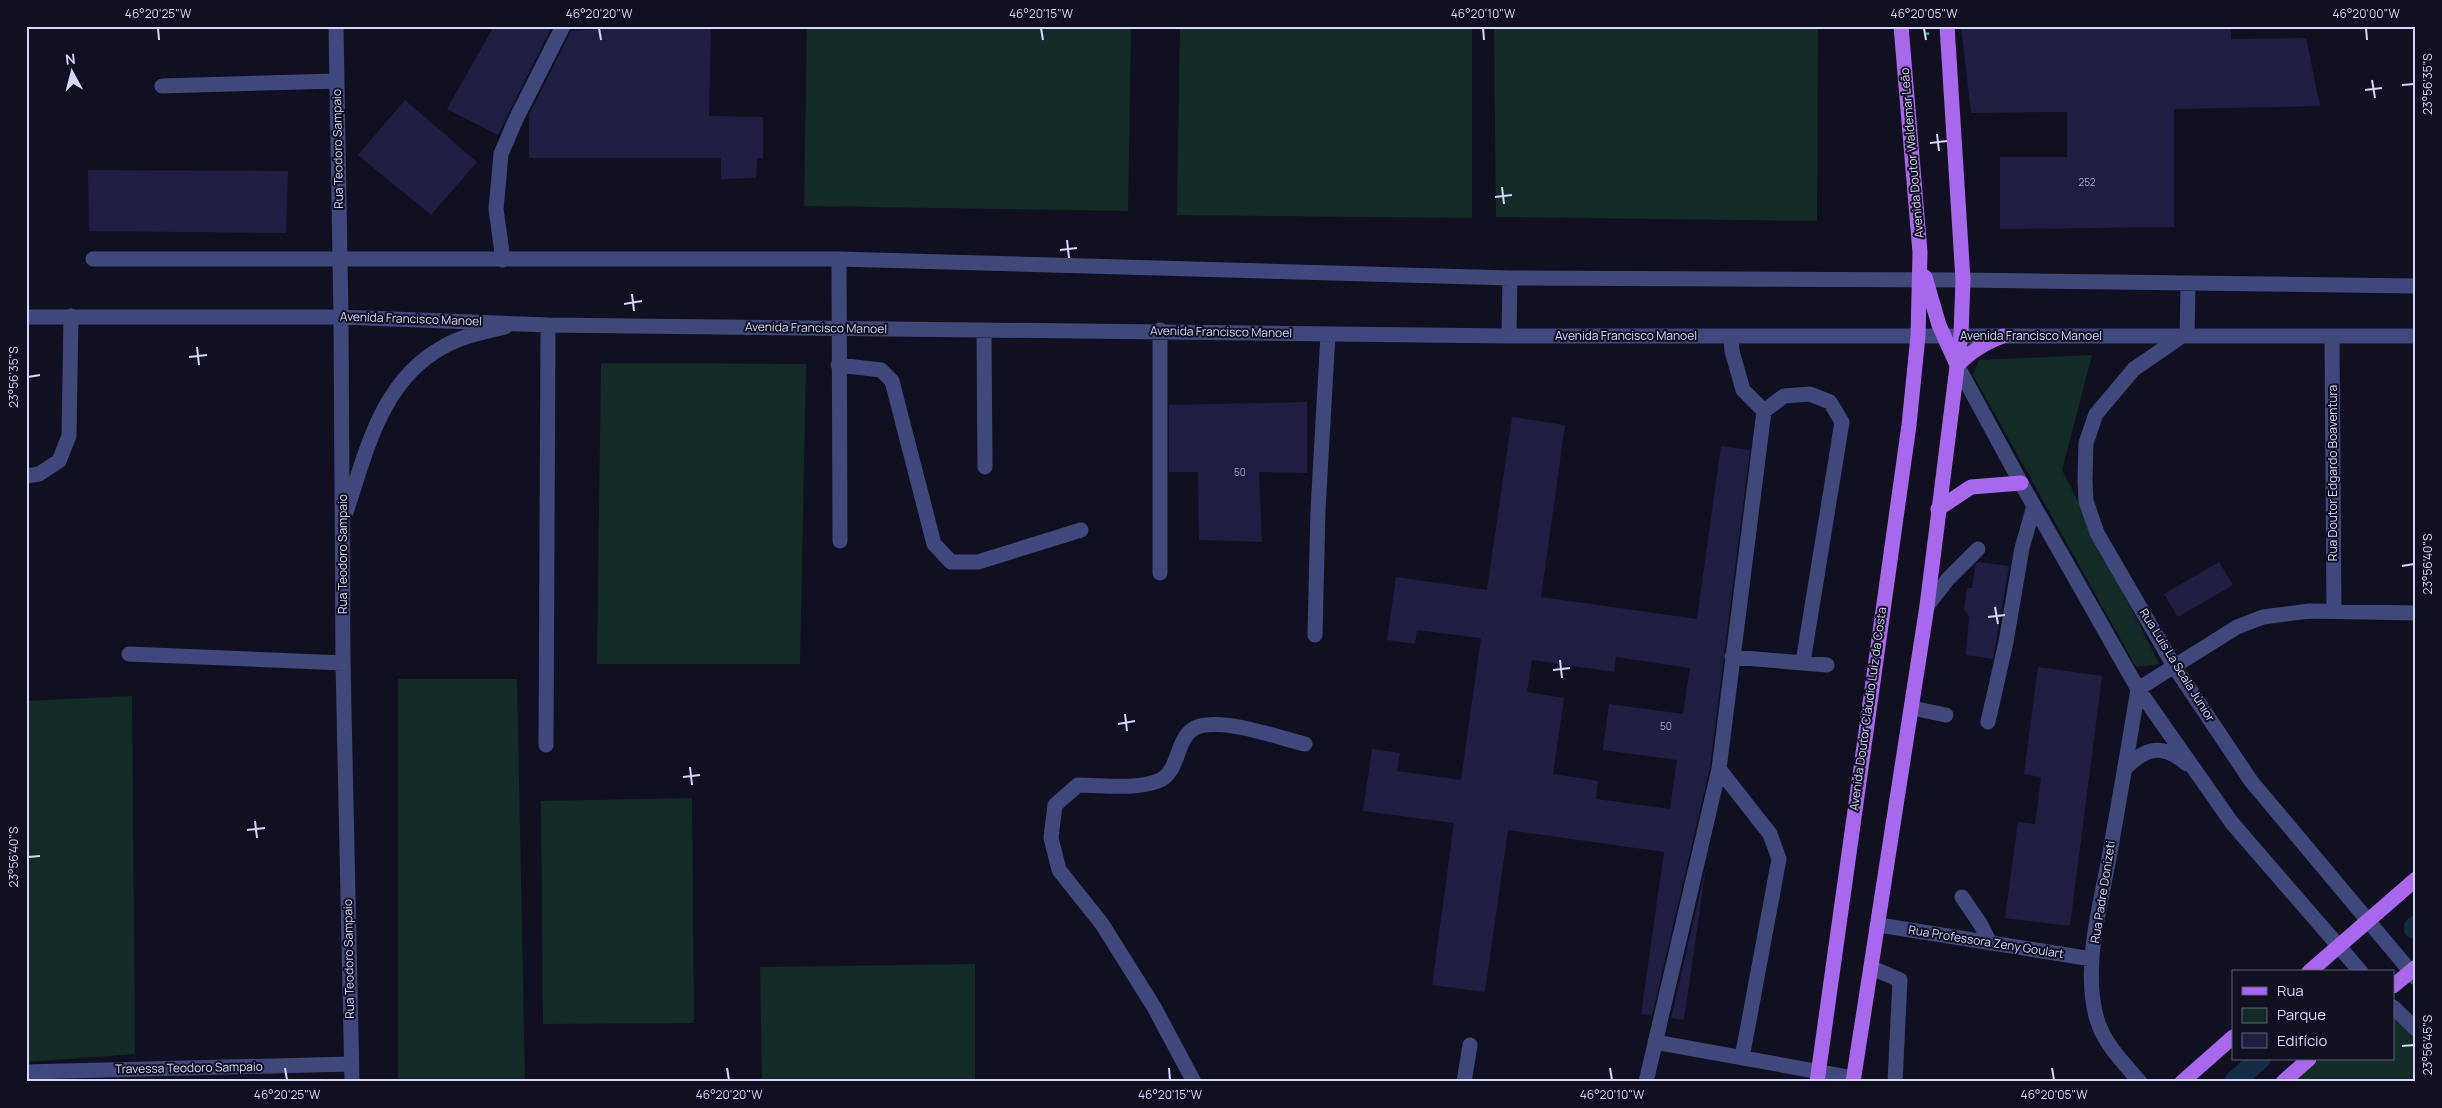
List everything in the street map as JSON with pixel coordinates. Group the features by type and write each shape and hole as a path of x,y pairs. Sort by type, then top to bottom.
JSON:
{"main road":[{"name":"Avenida Doutor Waldemar Leão","path":"1901,26 1922,280"},
{"path":"1853,1080 1879,925 1927,606 1961,336 1963,280 1948,26"},
{"path":"1922,280 1956,365"},
{"name":"Avenida Doutor Cláudio Luiz da Costa","path":"1818,1077 1858,777 1909,425 1922,280"},
{"path":"1956,365 1973,349 1985,342 2003,336"},
{"path":"1938,509 1971,487 2021,483"},
{"path":"2311,970 2416,879"},
{"path":"2394,985 2414,973"},
{"path":"2182,1082 2232,1039"},
{"path":"2283,1082 2308,1060"}],"street":[{"name":"Rua Teodoro Sampaio","path":"336,26 341,299 343,663 352,1082"},
{"path":"503,260 496,209 501,154 563,26"},
{"path":"162,86 337,81"},
{"path":"93,259 340,266 503,260 839,259 1510,280 1963,280 2188,288 2416,286"},
{"path":"839,259 840,541"},
{"path":"1509,330 1510,280"},
{"path":"2186,331 2188,288"},
{"path":"26,476 40,474 58,461 70,436 71,316"},
{"name":"Avenida Francisco Manoel","path":"26,317 341,317 548,324 984,331 1160,330 1328,334 1509,330 1731,336 2003,336 2186,331 2332,336 2416,336"},
{"path":"343,522 376,422 390,396 406,376 443,346 520,322"},
{"path":"546,745 548,324"},
{"path":"1160,330 1160,573"},
{"path":"984,331 985,467"},
{"name":"Rua Luís La Scala Júnior","path":"2186,331 2134,369 2096,414 2086,443 2085,480 2086,501 2097,532 2174,666 2251,781 2414,973"},
{"path":"1315,635 1318,510 1328,334"},
{"path":"1731,336 1732,351 1743,390 1764,411"},
{"name":"Rua Doutor Edgardo Boaventura","path":"2332,336 2334,611"},
{"path":"838,365 881,370 892,381 934,544 951,562 978,562 1081,530"},
{"path":"1956,365 2138,689 2232,823 2359,970"},
{"path":"1646,1082 1719,769 1764,411 1784,396 1810,394 1830,402 1842,422 1803,662"},
{"path":"1988,722 2006,642 2022,548 2034,506"},
{"path":"1927,606 1948,579 1978,548"},
{"path":"2138,689 2251,621 2278,614 2334,611 2416,613"},
{"path":"129,654 343,663"},
{"path":"1732,657 1827,665"},
{"name":"Rua Padre Donizeti","path":"2138,689 2092,959 2093,1002 2104,1037 2114,1053 2140,1082"},
{"path":"1912,708 1946,715"},
{"path":"1194,1082 1154,1007 1102,924 1059,870 1050,838 1055,805 1078,785 1139,786 1160,781 1173,766 1183,738 1199,726 1222,724 1305,744"},
{"path":"2124,770 2142,753 2158,750 2178,757 2195,771"},
{"path":"1719,769 1770,834 1779,859 1742,1058"},
{"path":"1962,897 1981,925 1990,943"},
{"name":"Rua Professora Zeny Goulart","path":"1879,925 2092,959"},
{"path":"1872,968 1900,980 1895,1082"},
{"path":"2394,1008 2416,1029"},
{"path":"1655,1042 1742,1058 1818,1077 1853,1080"},
{"path":"1464,1082 1470,1045"},
{"name":"Travessa Teodoro Sampaio","path":"26,1072 351,1064"}],"green space":[{"path":"807,26 1131,26 1128,211 804,206"},
{"path":"1180,26 1472,26 1472,218 1177,215"},
{"path":"1494,26 1818,26 1817,221 1496,217"},
{"path":"2092,355 2062,470 2159,664 2136,667 1973,375 1979,360"},
{"path":"601,363 806,364 800,664 597,664"},
{"path":"398,679 517,679 525,1082 398,1082"},
{"path":"132,696 135,1054 26,1062 26,701"},
{"path":"692,798 694,1023 543,1024 541,801"},
{"path":"975,964 975,1082 762,1082 760,967"},
{"path":"2394,1017 2416,1037 2416,1082 2293,1082 2319,1060 2394,1060"}],"building":[{"path":"494,26 552,26 498,135 447,109"},
{"path":"603,26 711,26 709,116 763,117 763,158 757,158 756,178 721,179 721,158 529,158 529,115 571,31 599,29"},
{"path":"1961,26 2231,26 2231,39 2306,38 2320,106 2174,109 2174,227 2000,229 2000,157 2067,157 2067,112 1971,113"},
{"path":"405,100 477,162 431,215 358,155"},
{"path":"88,170 288,171 286,233 89,231"},
{"path":"1307,402 1307,473 1259,472 1262,542 1199,540 1198,472 1169,472 1169,405"},
{"path":"1512,417 1565,425 1541,597 1697,619 1721,446 1750,450 1710,767 1652,1016 1641,1014 1664,852 1508,830 1485,992 1432,985 1454,823 1363,811 1372,749 1400,753 1397,771 1461,780 1481,638 1417,630 1415,644 1387,640 1396,577 1487,590","holes":["1616,657 1690,668 1683,714 1609,704 1603,750 1677,760 1670,809 1596,799 1598,781 1553,774 1564,698 1527,692 1532,660 1614,672"]},
{"path":"1978,562 2009,566 1993,659 1966,655 1969,616 1964,610 1967,588 1972,588"},
{"path":"2219,562 2233,585 2178,617 2164,594"},
{"path":"2038,667 2102,676 2070,926 2005,918 2018,822 2035,824 2041,777 2024,774"},
{"path":"1706,867 1684,1020 1671,1018"}],"waterway":[{"path":"2234,1082 2259,1060"}]}
